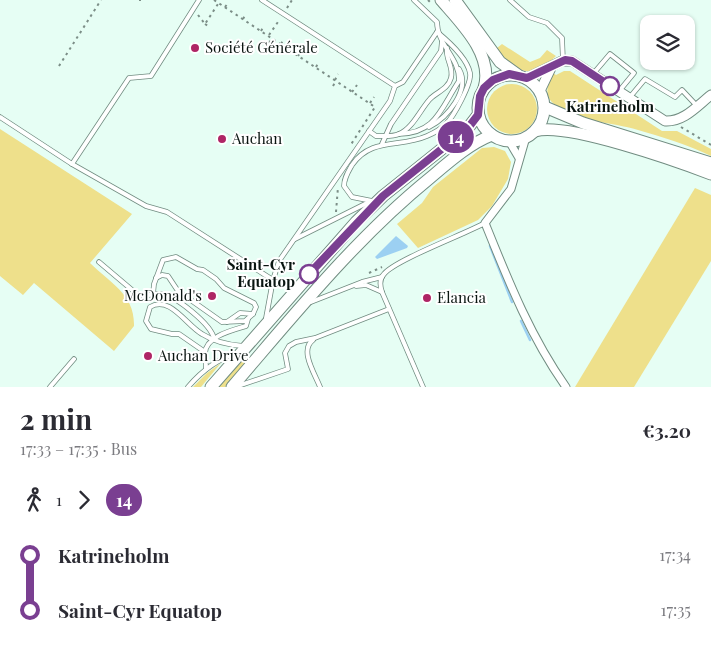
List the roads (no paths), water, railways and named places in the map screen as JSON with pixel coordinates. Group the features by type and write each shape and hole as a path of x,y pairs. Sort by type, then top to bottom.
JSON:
{"main road":[{"path":"441,0 483,58 487,70 484,88 478,105 478,115 481,123 492,135 509,141 555,129 583,134 711,174"},
{"path":"455,0 500,62 540,91 545,107 540,124 530,134"},
{"path":"484,88 499,76 523,77"},
{"path":"545,107 583,123 711,162"},
{"path":"211,387 265,323 356,222 383,196 468,128 478,115"},
{"path":"232,387 363,236 400,202 478,141 492,135"}],"street":[{"path":"523,77 551,68 564,61 572,61 592,76 665,121 677,121 711,95"},
{"path":"540,91 551,68"},
{"path":"530,134 519,158 511,189 485,223 519,306 540,346 566,387"},
{"path":"509,141 519,158"}],"lane":[{"path":"72,164 129,78 151,76 199,0"},
{"path":"262,0 395,86"},
{"path":"369,131 376,136 386,136 414,134 427,128 446,116 463,87 462,73 437,32 437,22 414,0"},
{"path":"510,0 529,17 547,23 562,38 564,61"},
{"path":"265,323 273,280 279,261 390,101 395,86 403,82 437,32"},
{"path":"369,202 349,195 344,186 344,179 359,156 382,144 414,141 441,128 448,122 467,89 471,74 468,67 449,42 437,32"},
{"path":"382,144 441,51 442,41"},
{"path":"399,134 412,124 431,98 445,89 451,78 451,69 446,57 447,48"},
{"path":"592,76 610,54 634,73 618,92"},
{"path":"427,128 459,81 457,64"},
{"path":"629,99 645,79 675,97 682,90 697,106"},
{"path":"0,117 72,164 146,206 167,212 273,280"},
{"path":"294,240 383,196"},
{"path":"305,303 382,277 390,269 407,260 485,223"},
{"path":"153,294 156,278 163,260 176,257 196,269 203,270 216,279 224,288 252,301 256,307 246,326 214,339 205,352 206,369"},
{"path":"99,262 138,295 162,294 178,301 210,328 214,339"},
{"path":"156,278 162,275 168,276 178,291 219,321 227,322 248,319"},
{"path":"382,277 380,284 382,292 423,387"},
{"path":"354,286 366,285 382,292"},
{"path":"205,352 179,334 151,329 146,321 150,307 162,304 169,307 202,334 243,349"},
{"path":"236,387 288,369 285,353 288,346 296,342 315,338 390,309"},
{"path":"227,322 240,313 253,314"},
{"path":"315,338 310,342 307,353 320,387"},
{"path":"188,387 206,369 226,356 243,349"},
{"path":"50,387 74,359"}],"water":[{"path":"396,236 408,246 407,248 377,259 375,257"}],"waterway":[{"path":"490,246 512,302"},
{"path":"521,321 530,340"}],"place":[{"name":"Société Générale","path":"195,48"},
{"name":"Katrineholm","path":"610,86"},
{"name":"Auchan","path":"222,139"},
{"name":"Saint-Cyr Equatop","path":"309,274"},
{"name":"McDonald's","path":"212,296"},
{"name":"Elancia","path":"427,298"},
{"name":"Auchan Drive","path":"148,356"}]}
